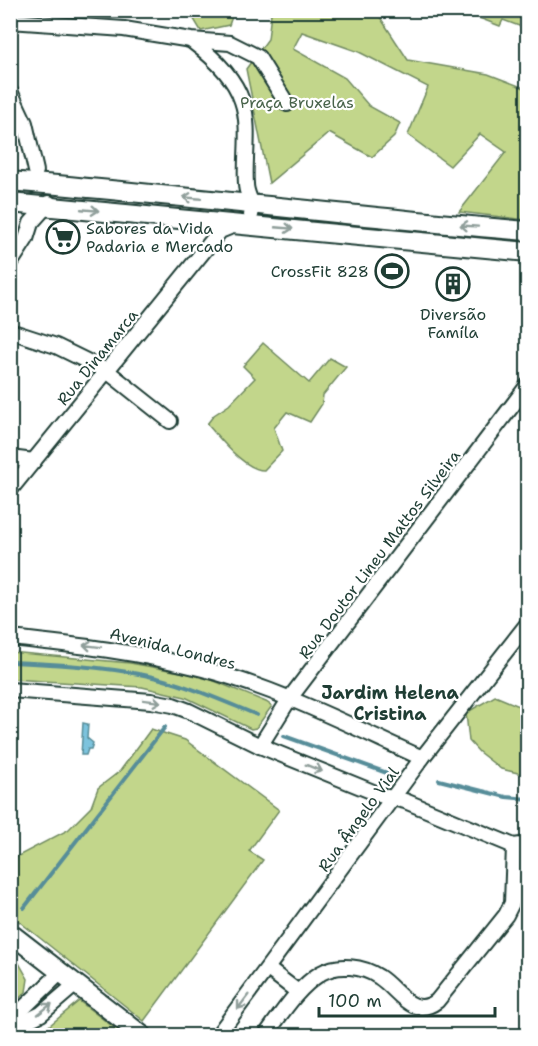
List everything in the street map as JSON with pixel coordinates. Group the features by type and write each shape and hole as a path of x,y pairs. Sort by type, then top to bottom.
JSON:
{"main road":[{"path":"10,181 43,194 202,221 242,206 432,242 528,252"},
{"path":"10,203 43,194 242,206 528,231"},
{"path":"432,242 425,237 425,231 429,225 435,223"},
{"path":"10,933 143,1035"}],"street":[{"path":"10,21 124,29 191,40 230,43 249,51 264,64 287,104"},
{"path":"191,40 213,57 227,74 242,100 246,122 242,206"},
{"path":"10,91 25,123 43,194 26,239 10,264"},
{"path":"10,203 25,211 31,223"},
{"name":"Rua Dinamarca","path":"10,490 242,206"},
{"path":"202,221 211,229 210,244"},
{"path":"10,331 56,346 107,371 170,421"},
{"name":"Rua Doutor Lineu Mattos Silveira","path":"260,746 290,698 528,385"},
{"path":"10,458 34,461"},
{"name":"Rua Ângelo Vial","path":"217,1035 422,758 528,623"},
{"name":"Avenida Londres","path":"10,638 96,646 205,669 290,698 422,758"},
{"path":"10,690 151,701 173,705 260,746 393,799 405,801 521,845 512,903 506,915 429,1007 418,1007 408,1002 379,977 361,969 333,968 323,972 298,992 265,1035"},
{"path":"268,969 298,992"},
{"path":"10,1021 61,972"},
{"path":"10,1029 40,1014 76,984"}],"green space":[{"path":"189,11 234,11 229,25 201,31"},
{"name":"Praça Bruxelas","path":"259,11 376,11 408,60 488,74 527,89 527,220 459,212 506,152 480,134 450,166 408,135 428,87 359,52 302,32 293,49 345,78 369,106 400,123 394,137 372,157 329,133 269,183 246,69 268,39 271,13"},
{"path":"461,11 527,11 527,29 503,20 500,26"},
{"path":"263,343 309,383 330,358 346,367 323,395 322,404 310,422 287,412 274,428 282,451 264,470 248,465 225,445 207,424 255,378 243,366"},
{"path":"10,652 130,663 202,676 272,706 256,728 251,729 185,697 142,687 11,679"},
{"path":"495,696 524,708 527,705 527,778 522,774 501,769 469,741 466,713"},
{"path":"151,729 185,740 279,810 249,851 263,860 144,1021 11,915 11,867 18,856 68,830 91,807 98,788 120,771"},
{"path":"11,949 28,979 26,992 11,1006"},
{"path":"79,1001 124,1035 38,1035"}],"water":[{"path":"83,723 88,724 87,738 93,743 86,755 81,755"}],"waterway":[{"path":"10,662 95,667 159,678 257,715"},
{"path":"24,908 165,727"},
{"path":"284,736 387,773"},
{"path":"439,780 506,797 528,799"}],"place":[{"name":"Sabores da Vida Padaria e Mercado","path":"63,237"},
{"name":"CrossFit 828","path":"392,271"},
{"name":"Diversão Famíla","path":"453,284"}],"district":[{"name":"Jardim Helena Cristina","path":"390,703"}]}
